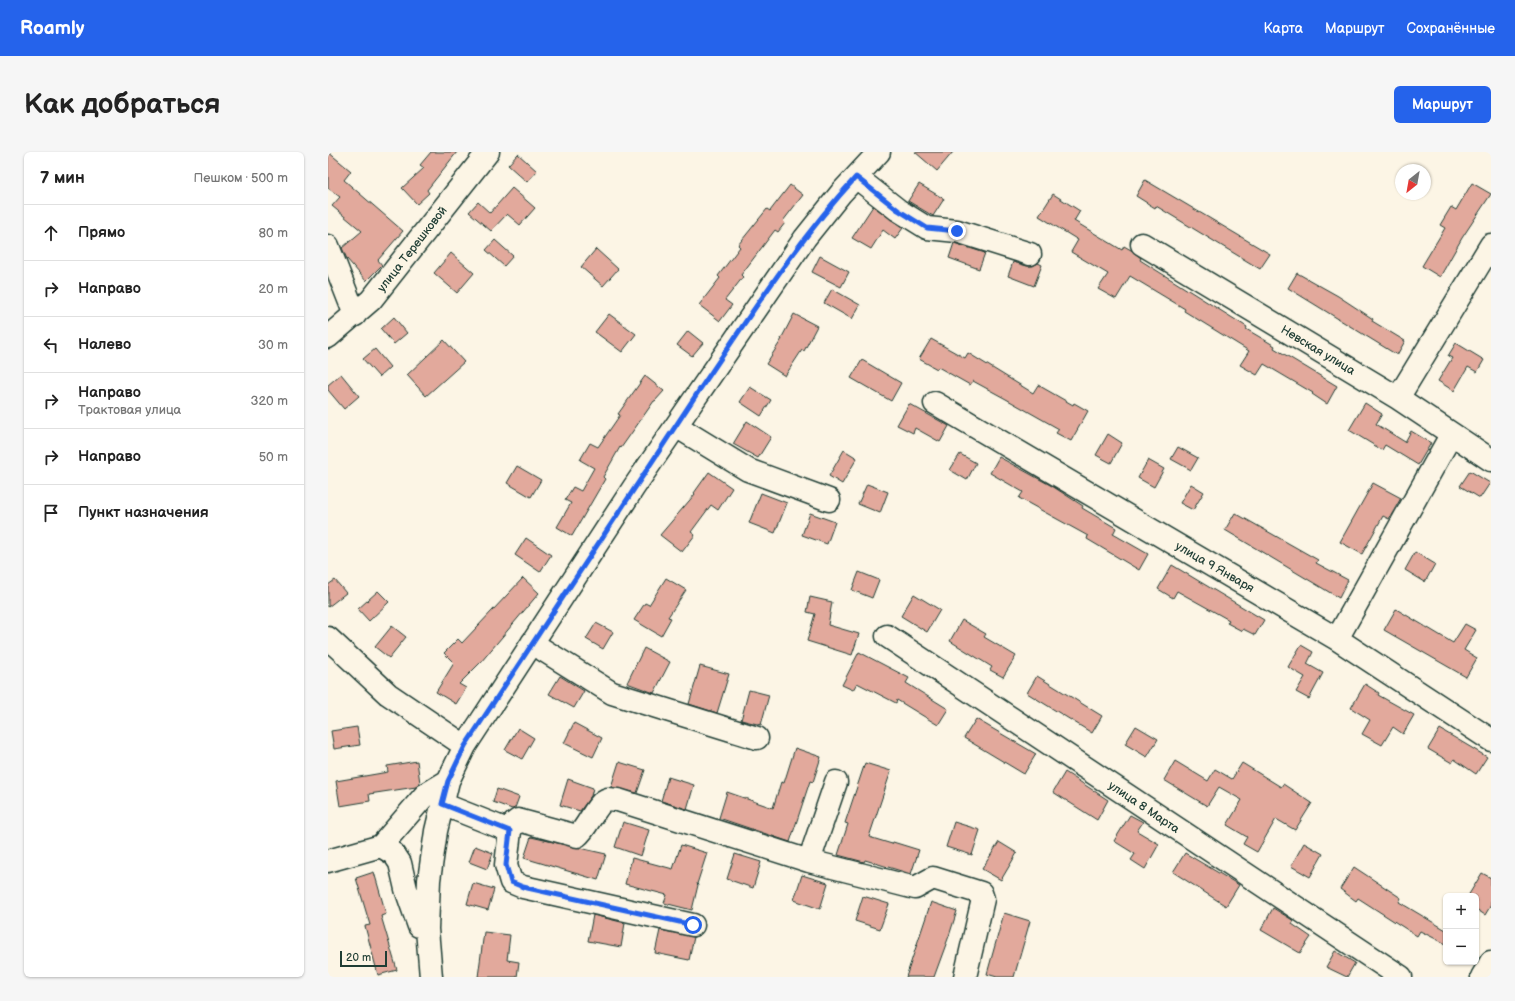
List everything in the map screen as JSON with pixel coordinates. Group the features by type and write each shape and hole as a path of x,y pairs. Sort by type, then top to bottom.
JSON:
{"street":[{"name":"улица Терешковой","path":"328,337 371,300 488,152"},
{"path":"431,977 426,929 429,880 436,831 448,781 465,746 676,426 805,238 879,152"},
{"path":"856,177 898,210 927,228 957,231 1030,254"},
{"name":"Невская улица","path":"1142,244 1398,398 1451,435 1491,460"},
{"path":"1398,398 1491,245"},
{"path":"328,246 354,315"},
{"name":"улица 9 Января","path":"935,403 1337,639 1491,740"},
{"path":"676,426 748,470 829,500"},
{"path":"1337,639 1451,435"},
{"name":"улица 8 Марта","path":"887,636 1401,977"},
{"path":"532,643 612,693 757,738"},
{"path":"331,647 388,694 465,746"},
{"path":"328,861 381,846 425,795 448,781"},
{"path":"808,861 836,782"},
{"path":"693,925 531,889 511,882 506,865 510,831 518,820 577,836 584,831 600,804 608,800 618,800 808,861 915,888 933,878 981,893 983,899 965,977"},
{"path":"442,804 510,831"},
{"path":"381,846 394,854 400,863 406,889 419,926 426,929"},
{"path":"1482,977 1491,962"}],"building":[{"path":"328,152 351,171 344,180 403,231 378,260 382,265 366,281 347,259 342,248 362,231 332,206 340,197 328,188"},
{"path":"431,152 457,152 427,190 429,193 417,204 402,188 424,168 420,165"},
{"path":"915,152 953,152 937,171"},
{"path":"518,154 537,171 527,182 508,165"},
{"path":"1145,180 1270,254 1260,269 1156,206 1155,208 1136,196"},
{"path":"1472,183 1491,194 1462,238 1440,277 1422,266 1445,228 1440,225 1451,207 1456,210"},
{"path":"919,184 944,199 933,216 908,201"},
{"path":"790,185 803,195 783,221 785,223 778,232 775,230 741,275 743,277 725,300 732,305 720,321 699,305 720,278 718,276 740,247 738,245 767,209 770,211"},
{"path":"512,188 535,208 520,225 507,214 491,231 469,212 478,202 490,213"},
{"path":"1053,194 1080,211 1074,221 1122,250 1124,246 1131,250 1141,258 1140,260 1247,327 1246,329 1275,346 1274,348 1337,386 1327,404 1312,394 1313,393 1264,364 1257,375 1240,365 1249,351 1184,311 1185,309 1130,276 1116,299 1098,289 1108,274 1071,252 1078,240 1039,216"},
{"path":"873,206 903,228 895,239 883,230 871,249 852,238"},
{"path":"495,240 513,256 504,266 486,250"},
{"path":"954,243 985,253 979,269 949,258"},
{"path":"596,249 618,269 603,286 581,267"},
{"path":"451,253 474,273 457,293 434,273"},
{"path":"820,256 849,272 841,287 812,272"},
{"path":"1013,262 1027,266 1033,266 1038,263 1042,265 1034,286 1008,276"},
{"path":"1297,273 1338,296 1373,319 1372,321 1405,341 1397,355 1288,288"},
{"path":"832,289 860,305 852,319 824,303"},
{"path":"609,314 636,334 622,352 595,332"},
{"path":"794,314 817,326 804,351 802,350 785,376 766,364 782,339"},
{"path":"394,317 407,333 394,344 381,329"},
{"path":"688,331 703,343 692,356 677,345"},
{"path":"931,339 965,358 968,353 1033,393 1038,385 1073,405 1074,403 1088,411 1071,441 1056,433 1059,429 973,381 970,385 938,367 937,369 919,359"},
{"path":"444,340 464,362 426,396 407,375"},
{"path":"1456,343 1484,360 1477,372 1468,367 1454,391 1438,381 1452,358 1448,356"},
{"path":"375,349 390,367 379,377 363,359"},
{"path":"862,360 901,383 891,401 851,378"},
{"path":"341,374 359,396 344,409 328,390 328,385"},
{"path":"645,376 664,391 654,401 621,448 620,447 603,477 605,479 572,536 557,527 571,503 565,500 573,487 581,491 594,468 580,460 590,443 598,447 620,415 618,414"},
{"path":"750,387 771,400 761,416 740,402"},
{"path":"1365,403 1382,414 1376,424 1405,442 1411,431 1431,443 1418,465 1385,445 1382,450 1349,430"},
{"path":"909,404 949,426 940,442 915,428 913,433 897,425"},
{"path":"747,421 771,437 758,458 733,444"},
{"path":"1108,434 1122,443 1111,463 1096,455"},
{"path":"1178,447 1198,458 1191,470 1171,459"},
{"path":"844,450 857,458 842,484 829,476"},
{"path":"960,454 976,463 967,480 950,470"},
{"path":"999,457 1052,486 1083,506 1082,508 1116,528 1113,534 1148,554 1139,570 1087,539 1088,536 1019,498 1023,492 990,473"},
{"path":"1148,460 1164,469 1154,487 1138,478"},
{"path":"517,466 541,480 531,497 507,483"},
{"path":"1470,471 1490,483 1480,498 1460,486"},
{"path":"709,472 732,488 718,510 711,505 691,532 695,535 682,552 660,535 695,494 694,493"},
{"path":"1373,483 1401,498 1389,519 1383,516 1362,554 1340,542"},
{"path":"867,484 888,492 880,513 858,504"},
{"path":"1191,484 1204,492 1193,510 1180,503"},
{"path":"761,493 787,503 775,533 749,523"},
{"path":"810,513 835,522 827,544 802,535"},
{"path":"1235,513 1318,560 1316,563 1348,580 1339,598 1225,530"},
{"path":"526,538 551,555 540,572 515,555"},
{"path":"1415,552 1435,564 1425,582 1405,570"},
{"path":"1172,565 1264,620 1255,635 1243,629 1242,631 1227,623 1229,620 1177,591 1173,598 1158,589"},
{"path":"859,572 879,580 872,598 852,590"},
{"path":"523,578 539,593 481,662 459,684 466,688 456,704 436,692 454,663 444,653 458,639 462,643"},
{"path":"666,578 686,590 668,617 671,618 661,636 634,620 645,603 649,605"},
{"path":"335,580 346,593 328,607 328,585"},
{"path":"378,591 389,602 369,621 358,609"},
{"path":"914,594 940,610 927,632 901,616"},
{"path":"810,597 832,602 828,625 859,634 852,655 807,641 815,614 807,612"},
{"path":"1396,609 1453,643 1465,624 1476,630 1464,650 1477,658 1466,677 1384,630"},
{"path":"962,620 986,634 984,637 1016,656 1003,677 990,670 992,667 950,641"},
{"path":"596,623 613,632 603,649 586,639"},
{"path":"392,626 406,637 389,658 375,647"},
{"path":"1301,645 1313,652 1307,664 1323,673 1309,699 1296,692 1305,677 1288,667"},
{"path":"644,648 670,662 654,693 627,683"},
{"path":"859,652 909,678 906,683 948,709 938,725 897,700 896,703 857,683 853,690 842,685"},
{"path":"700,666 729,674 717,713 689,704"},
{"path":"560,676 584,691 574,708 549,694"},
{"path":"1037,676 1102,716 1092,733 1027,693"},
{"path":"1365,684 1379,693 1378,695 1414,715 1403,734 1393,727 1382,745 1362,734 1370,720 1351,708"},
{"path":"749,690 769,695 761,725 741,720"},
{"path":"976,719 1036,754 1024,774 964,738"},
{"path":"574,723 602,738 593,757 564,743"},
{"path":"1136,726 1158,739 1147,757 1125,744"},
{"path":"357,727 360,745 334,749 331,731"},
{"path":"518,728 534,738 522,759 505,750"},
{"path":"1440,729 1487,757 1476,774 1454,759 1452,763 1428,749"},
{"path":"795,748 821,757 813,782 810,781 790,842 719,818 727,792 773,808 781,782 784,783"},
{"path":"417,761 420,783 416,787 369,794 370,801 340,806 336,781 388,772 387,766"},
{"path":"1175,761 1208,781 1215,769 1232,779 1242,763 1281,787 1283,784 1312,803 1295,830 1276,819 1257,852 1243,844 1247,837 1227,825 1242,800 1219,787 1207,806 1164,780"},
{"path":"619,762 645,770 637,793 611,787"},
{"path":"865,763 891,771 869,837 892,844 893,842 919,850 911,874 865,860 864,862 838,855 848,824 845,823"},
{"path":"1065,772 1108,800 1097,820 1053,792"},
{"path":"668,777 694,785 687,809 661,801"},
{"path":"568,779 593,788 591,796 580,811 560,805"},
{"path":"497,789 519,797 515,808 512,809 493,802"},
{"path":"1130,815 1143,822 1137,831 1159,844 1145,869 1131,860 1135,854 1114,841"},
{"path":"623,822 649,830 641,856 615,847"},
{"path":"954,822 980,830 972,855 946,847"},
{"path":"531,837 606,854 598,880 524,858"},
{"path":"999,842 1017,853 1001,880 982,869"},
{"path":"1304,843 1323,854 1310,877 1291,866"},
{"path":"681,845 707,853 697,884 692,910 664,903 667,895 625,884 632,858 673,869"},
{"path":"475,846 493,853 487,869 469,862"},
{"path":"1185,853 1239,885 1226,906 1173,872"},
{"path":"735,854 761,862 753,888 727,879"},
{"path":"1354,867 1401,898 1399,902 1443,928 1443,942 1420,931 1417,936 1358,898 1356,901 1340,889"},
{"path":"374,872 386,914 381,916 397,970 378,975 365,926 370,925 356,878"},
{"path":"1482,873 1491,878 1491,905 1485,915 1479,911 1479,893 1470,893"},
{"path":"802,875 828,883 820,909 794,900"},
{"path":"473,883 494,889 488,910 467,904"},
{"path":"863,896 889,904 880,929 855,921"},
{"path":"931,902 957,911 949,936 934,977 906,977"},
{"path":"1273,908 1294,921 1292,924 1311,937 1300,953 1261,930"},
{"path":"1004,913 1030,921 1014,977 997,977 987,974"},
{"path":"593,915 625,923 621,947 588,941"},
{"path":"660,930 694,937 689,960 655,953"},
{"path":"484,932 510,935 507,960 519,962 517,977 478,977"},
{"path":"1335,951 1355,963 1347,977 1326,967"}],"route":[{"path":"693,925 523,887 511,882 506,865 510,831 442,804 448,781 465,746 634,487 805,238 841,192 856,177 898,210 927,228 957,231"}]}
